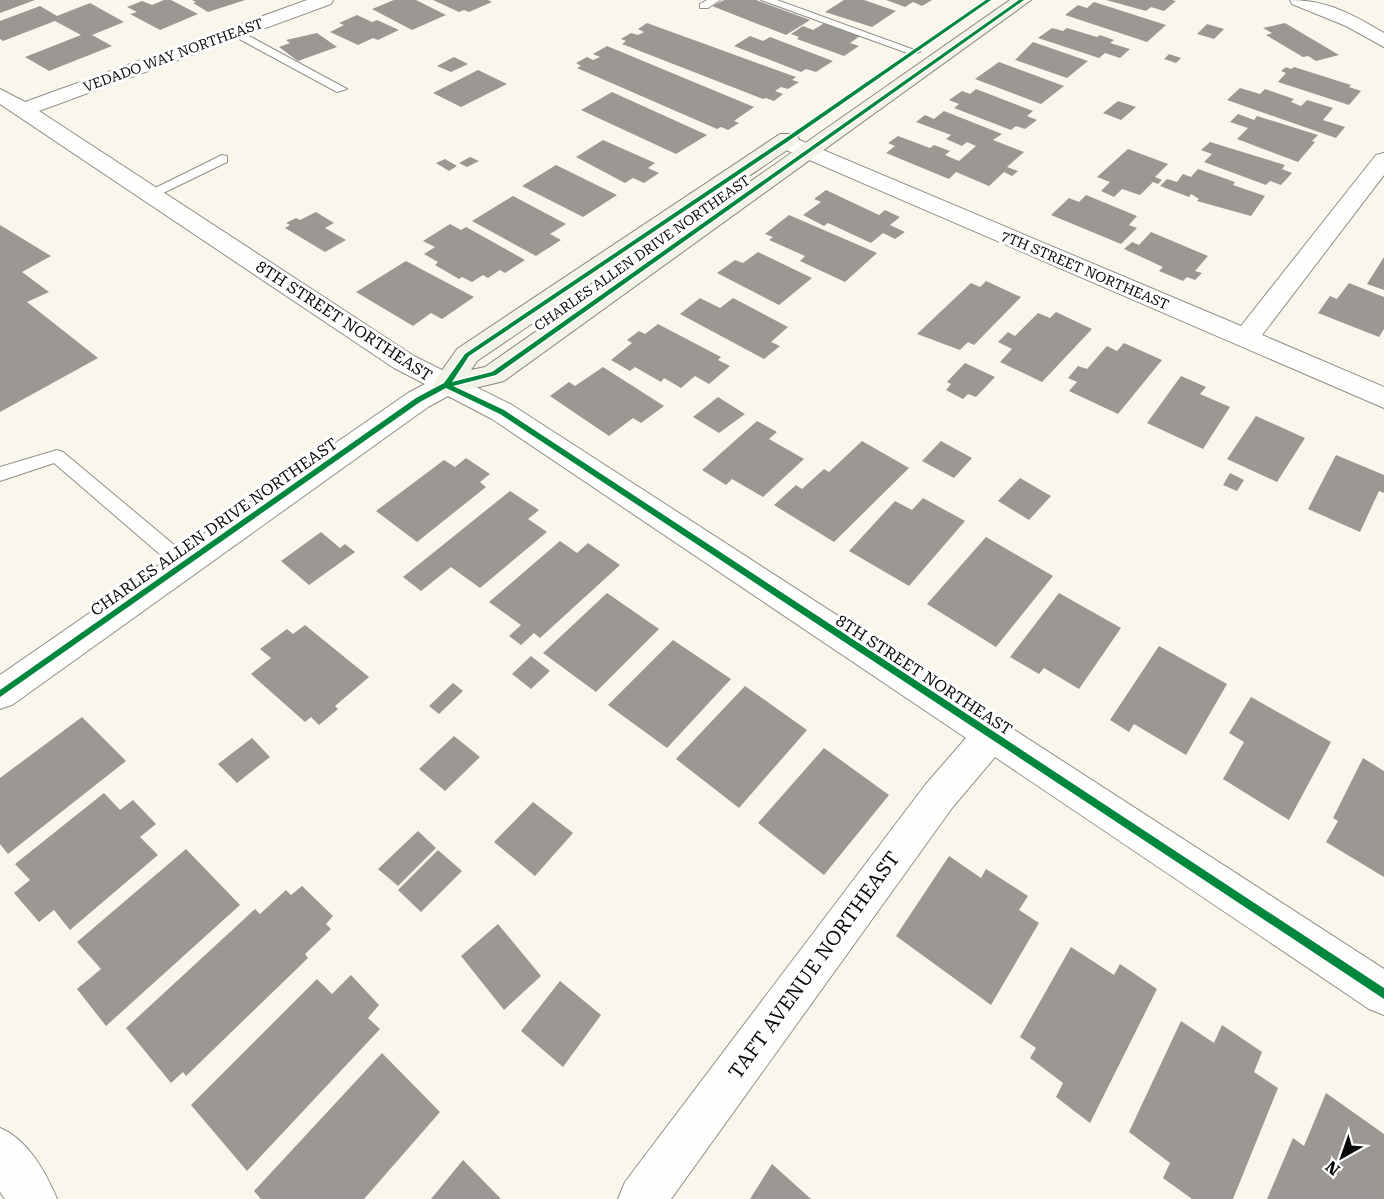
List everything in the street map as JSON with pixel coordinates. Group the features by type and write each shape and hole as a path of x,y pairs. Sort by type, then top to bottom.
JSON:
{"street":[{"name":"VEDADO WAY NORTHEAST","path":"22,110 324,0"},
{"name":"CHARLES ALLEN DRIVE NORTHEAST","path":"446,385 467,355 785,141 989,0"},
{"name":"CHARLES ALLEN DRIVE NORTHEAST","path":"0,694 418,400 446,385 494,374 1022,0"},
{"path":"1299,0 1353,22 1384,41"},
{"name":"8TH STREET NORTHEAST","path":"0,95 404,362 502,412 1384,994"},
{"name":"7TH STREET NORTHEAST","path":"785,141 1384,398"},
{"path":"1245,339 1384,160"},
{"name":"TAFT AVENUE NORTHEAST","path":"642,1199 939,796 991,735"},
{"path":"0,1150 33,1199"}],"lane":[{"path":"704,6 715,0"},
{"path":"766,0 915,52"},
{"path":"234,32 341,89"},
{"path":"150,194 222,159"},
{"path":"0,474 57,456 184,564"}],"building":[{"path":"0,0 35,0 0,13"},
{"path":"171,0 198,14 160,30 130,14 137,12 127,7 142,1 152,5"},
{"path":"192,0 245,0 208,12"},
{"path":"394,0 416,0 446,15 412,30 372,9"},
{"path":"433,0 488,0 492,2 469,12 464,10 459,12"},
{"path":"724,0 756,0 810,20 786,35 712,6"},
{"path":"844,0 864,0 896,11 872,27 825,12"},
{"path":"886,0 932,0 922,6 913,2 905,7"},
{"path":"1106,0 1176,1 1164,11 1151,7 1146,11"},
{"path":"1094,2 1166,25 1147,42 1065,15 1078,5 1087,8"},
{"path":"90,3 124,22 92,35 112,46 49,71 25,57 81,35 55,21 3,41 0,39 0,21 40,6 57,16"},
{"path":"357,15 372,22 377,20 399,30 378,40 373,38 358,45 330,32 344,25 339,23"},
{"path":"828,21 863,34 850,43 859,46 844,56 797,39 799,37 791,34 803,26 813,30"},
{"path":"647,23 796,77 792,80 799,82 788,89 781,87 775,91 783,94 774,101 763,99 622,44 626,41 621,39 631,33 638,35 644,32 638,29"},
{"path":"1285,23 1339,55 1316,61 1308,56 1303,57 1266,35 1272,33 1263,28"},
{"path":"1207,24 1224,29 1214,39 1197,34"},
{"path":"1052,28 1063,31 1067,28 1097,37 1100,35 1114,40 1110,43 1130,49 1120,58 1105,53 1099,58 1038,38"},
{"path":"317,33 337,47 298,61 279,47 290,43 286,40"},
{"path":"750,36 763,41 770,37 833,61 816,72 806,69 801,72 734,46"},
{"path":"1033,42 1088,61 1067,78 1015,60"},
{"path":"607,46 754,107 734,121 739,123 728,130 721,127 717,129 577,68 581,66 576,63 587,57 593,60 600,57 593,54"},
{"path":"1169,54 1181,58 1176,63 1164,59"},
{"path":"454,57 468,64 451,72 437,66"},
{"path":"999,62 1064,86 1041,104 975,79"},
{"path":"1286,67 1291,69 1294,67 1351,85 1349,87 1361,91 1349,105 1278,82 1286,73 1281,71"},
{"path":"478,70 507,84 461,107 433,93"},
{"path":"1240,88 1260,94 1265,89 1294,99 1291,102 1301,106 1307,100 1333,108 1323,120 1345,127 1336,138 1227,100"},
{"path":"976,89 1033,111 1027,116 1037,120 1025,129 1016,126 1011,130 954,108 959,104 949,100 962,91 970,94"},
{"path":"612,92 707,135 676,154 581,110"},
{"path":"1118,101 1136,107 1121,120 1103,113"},
{"path":"944,111 1002,134 993,140 1024,152 1007,167 1018,171 1012,176 1004,172 989,186 956,172 949,179 886,153 895,146 888,143 898,136 930,148 934,145 950,151 945,155 959,161 976,146 967,142 962,146 946,139 951,135 916,122 925,115 934,119"},
{"path":"1238,114 1254,120 1257,116 1318,135 1298,162 1237,139 1248,128 1230,122"},
{"path":"603,140 655,163 648,168 659,173 644,183 633,178 625,183 576,157"},
{"path":"1210,142 1285,165 1282,169 1292,173 1281,185 1270,181 1266,185 1204,162 1212,154 1201,150"},
{"path":"1128,149 1168,164 1155,177 1162,180 1158,184 1153,182 1140,195 1122,189 1114,197 1101,191 1110,182 1097,177"},
{"path":"470,157 479,161 467,167 459,163"},
{"path":"445,159 457,166 449,171 436,163"},
{"path":"556,165 617,195 583,217 522,186"},
{"path":"1198,169 1265,196 1251,216 1197,201 1199,199 1191,194 1189,197 1160,186 1167,179 1177,182 1183,174 1191,177"},
{"path":"826,190 879,215 885,210 900,217 890,225 905,232 895,239 883,233 871,243 828,223 824,226 803,215 821,202 814,199"},
{"path":"1086,195 1137,216 1129,225 1137,228 1121,244 1051,215 1069,198 1079,202"},
{"path":"513,196 566,224 550,234 561,240 536,256 472,221"},
{"path":"316,212 334,223 325,228 346,240 325,252 285,228 290,225 286,223 296,218 300,220"},
{"path":"789,215 877,253 845,282 800,261 805,256 769,240 773,237 765,234"},
{"path":"450,224 461,230 466,227 525,260 505,273 500,270 488,278 483,275 472,282 462,277 459,279 435,265 438,262 424,254 435,247 423,241"},
{"path":"0,225 51,256 22,272 49,292 27,302 98,358 0,412"},
{"path":"1151,232 1208,256 1195,271 1202,273 1195,280 1187,277 1183,281 1159,271 1163,267 1124,249 1132,242 1139,245"},
{"path":"758,252 812,278 779,305 717,273 735,260 743,263"},
{"path":"1384,257 1384,290 1367,284"},
{"path":"406,261 474,297 442,319 431,313 413,326 356,292"},
{"path":"986,281 1021,297 974,345 968,342 960,350 917,334 971,283 980,287"},
{"path":"1349,283 1384,297 1384,329 1379,337 1318,313 1330,296 1337,299"},
{"path":"700,298 720,308 733,298 788,327 771,342 780,346 764,359 680,314"},
{"path":"1056,312 1092,329 1042,382 1000,362 1012,349 998,342 1008,332 1015,336 1038,313 1050,318"},
{"path":"658,324 721,357 718,360 730,366 709,384 695,376 681,388 664,378 661,382 635,367 630,371 611,360 632,343 627,340 639,331 645,334"},
{"path":"1124,343 1162,360 1118,414 1069,391 1077,382 1068,378 1078,366 1087,369 1107,346 1117,351"},
{"path":"965,363 995,377 976,397 968,394 963,399 946,390 951,384 947,382"},
{"path":"603,367 664,406 641,423 633,418 609,436 550,396 569,382 575,386"},
{"path":"1181,376 1206,387 1200,394 1230,407 1203,449 1147,423"},
{"path":"718,397 745,414 719,433 693,417"},
{"path":"1256,416 1305,438 1277,482 1227,459"},
{"path":"757,421 777,432 769,439 804,459 763,497 732,479 726,485 702,470"},
{"path":"862,441 909,468 834,542 774,505 796,485 802,489 824,469 829,472"},
{"path":"941,441 972,458 954,478 922,461"},
{"path":"1336,455 1384,475 1384,493 1379,491 1360,532 1308,509"},
{"path":"466,458 490,474 480,482 486,487 417,542 376,511 444,460 455,467"},
{"path":"1230,473 1244,480 1237,491 1223,485"},
{"path":"1020,478 1051,496 1029,520 998,501"},
{"path":"510,491 539,510 528,519 547,532 480,588 451,567 421,591 403,577"},
{"path":"923,498 965,521 909,586 849,551 895,501 912,510"},
{"path":"321,532 340,548 345,544 355,552 309,585 281,561"},
{"path":"986,537 1053,576 996,647 927,604"},
{"path":"560,541 577,553 588,543 620,565 540,638 534,633 521,645 509,636 521,625 489,602"},
{"path":"607,593 659,629 596,692 543,653"},
{"path":"1059,593 1121,628 1079,689 1044,668 1039,674 1010,657"},
{"path":"305,625 369,677 335,706 338,709 319,725 311,717 305,722 251,674 271,658 260,649 287,629 293,634"},
{"path":"673,640 731,679 667,748 608,705"},
{"path":"1159,646 1227,684 1186,755 1134,724 1129,732 1110,720"},
{"path":"531,656 550,671 531,689 512,674"},
{"path":"453,683 463,691 439,714 429,706"},
{"path":"745,686 807,730 739,808 676,759"},
{"path":"1251,697 1331,742 1289,820 1223,779 1244,742 1229,733"},
{"path":"82,717 126,761 8,854 0,844 0,778"},
{"path":"454,736 480,757 445,791 419,769"},
{"path":"252,738 270,757 237,783 218,764"},
{"path":"824,748 889,795 824,875 758,823"},
{"path":"1363,758 1384,771 1384,877 1326,842 1338,821 1333,818"},
{"path":"104,793 120,810 133,800 156,824 140,837 158,855 70,930 54,910 39,922 14,893 30,880 15,864"},
{"path":"533,802 573,833 535,876 494,842"},
{"path":"418,831 436,848 398,886 378,869"},
{"path":"186,849 240,905 106,1026 77,989 101,969 77,942"},
{"path":"438,850 462,871 421,912 398,890"},
{"path":"949,856 981,878 986,869 1028,896 1019,910 1039,923 991,1005 896,936"},
{"path":"302,886 333,916 326,924 331,929 305,954 308,958 186,1076 183,1072 171,1083 126,1028 255,909 260,914 286,890 291,895"},
{"path":"498,924 541,976 504,1010 461,956"},
{"path":"1071,947 1114,975 1120,964 1157,989 1090,1123 1056,1097 1063,1083 1030,1058 1036,1048 1020,1037"},
{"path":"351,975 379,1005 368,1018 380,1029 247,1171 191,1105 317,979 332,994"},
{"path":"560,981 601,1015 563,1067 521,1031"},
{"path":"1181,1021 1214,1043 1222,1025 1262,1052 1254,1072 1278,1088 1233,1199 1192,1199 1163,1178 1170,1163 1129,1132"},
{"path":"382,1053 440,1112 364,1199 261,1199 254,1191"},
{"path":"1326,1093 1384,1134 1384,1199 1267,1199 1293,1138 1304,1146"},
{"path":"463,1160 501,1199 431,1199"},
{"path":"772,1164 811,1199 750,1199"}],"cycle path":[{"path":"446,385 467,355 785,141 989,0"},
{"path":"0,694 418,400 446,385 494,374 1022,0"},
{"path":"446,385 502,412 1384,994"}]}
